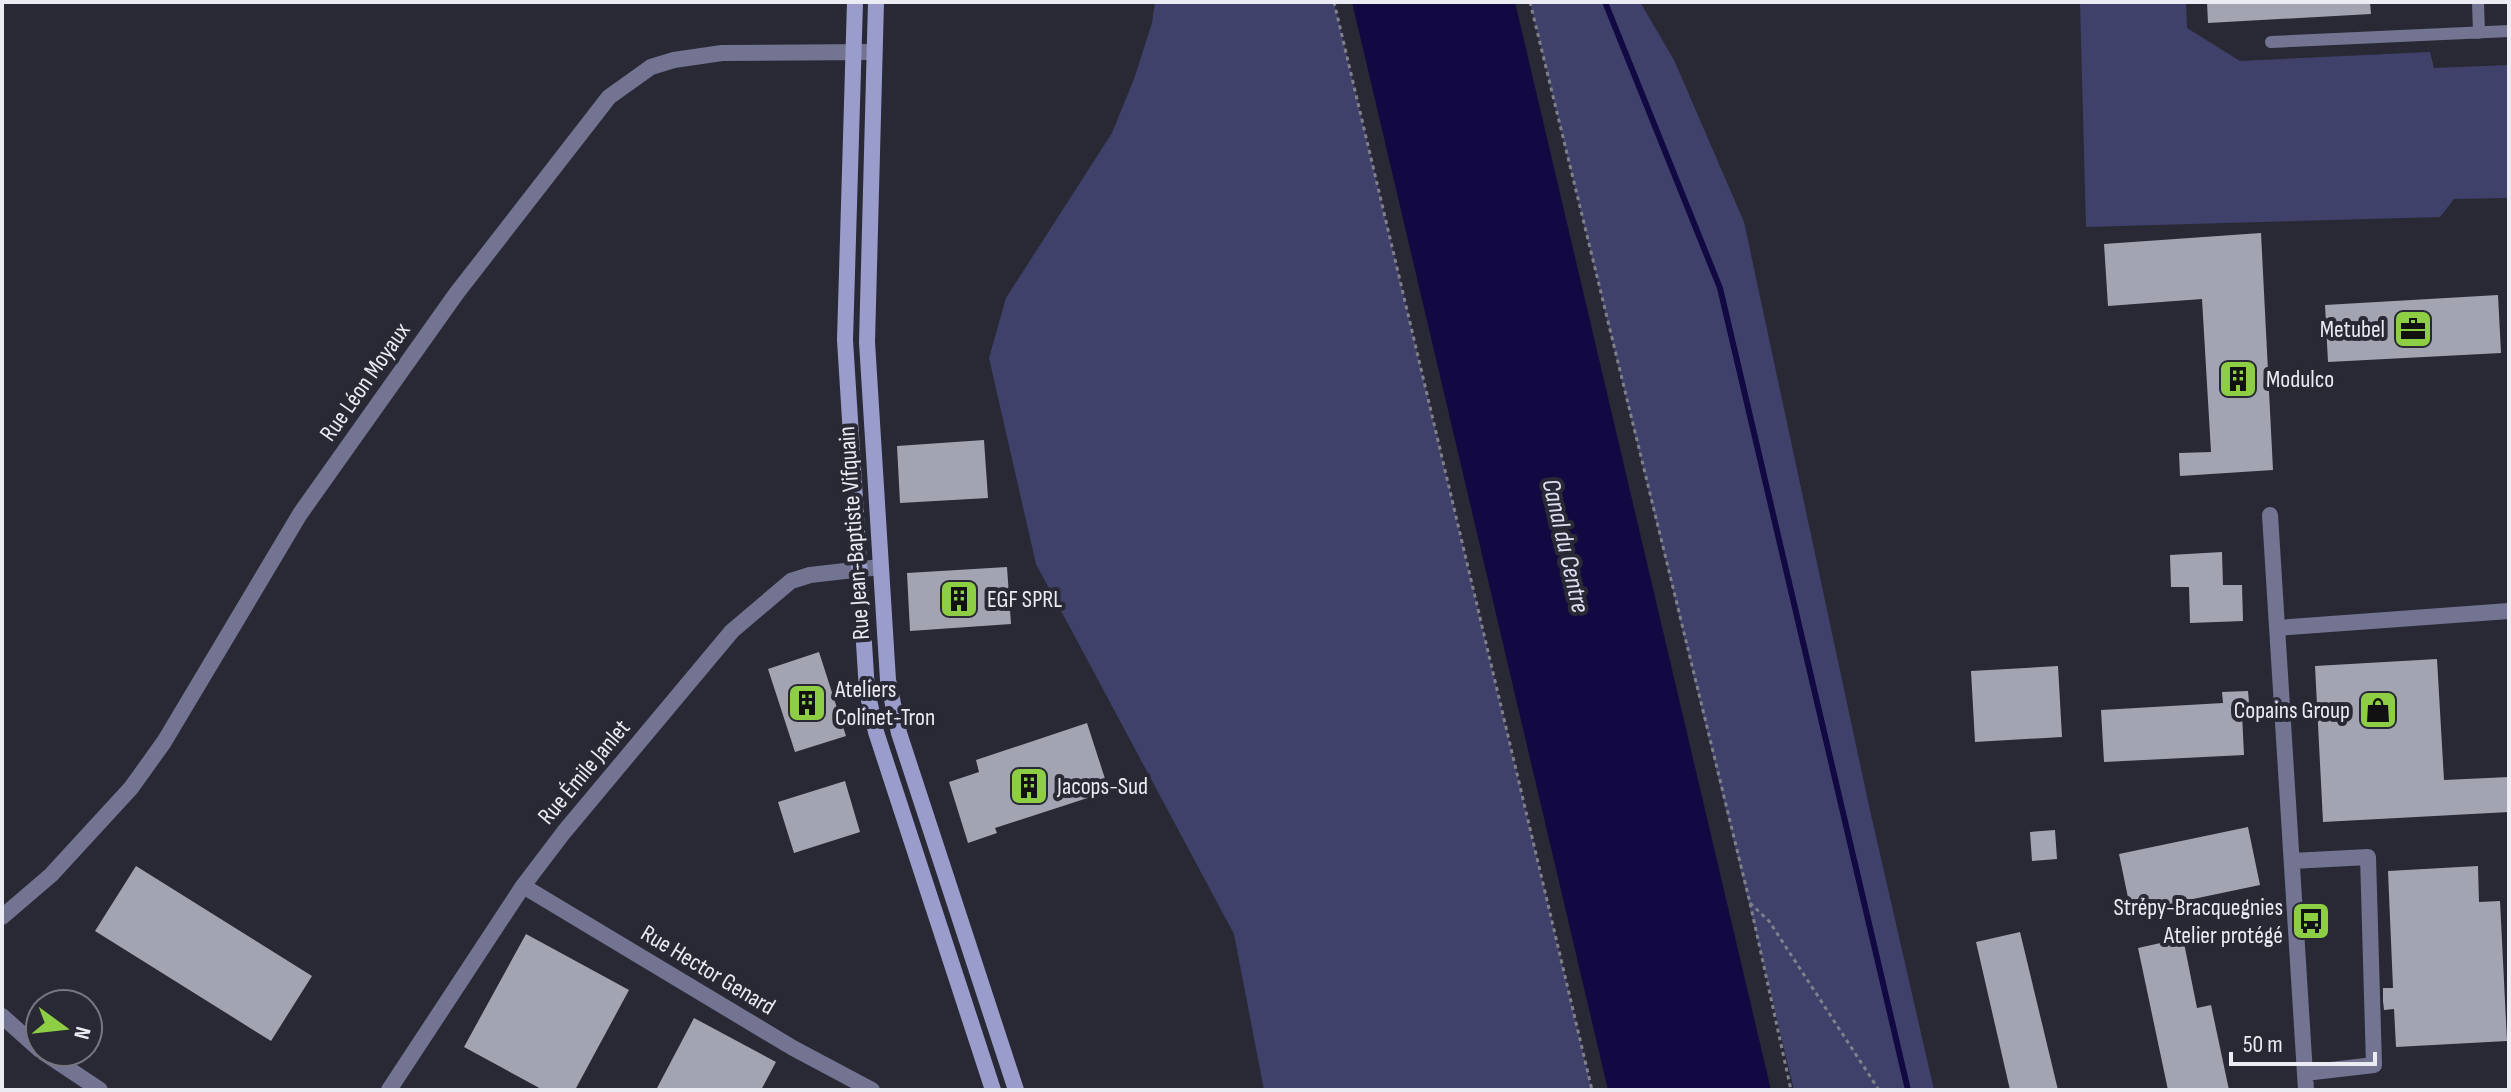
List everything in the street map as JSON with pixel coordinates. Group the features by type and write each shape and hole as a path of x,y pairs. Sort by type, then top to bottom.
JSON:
{"street":[{"name":"Rue Jean-Baptiste Vifquain","path":"855,2 845,340 867,691 993,1090"},
{"name":"Rue Jean-Baptiste Vifquain","path":"876,2 867,342 888,680 899,733 1016,1090"},
{"name":"Rue Léon Moyaux","path":"2,917 51,875 131,788 164,742 300,514 456,294 609,97 651,67 674,60 722,53 874,52"},
{"path":"2270,515 2306,1082 2374,1065 2368,857 2292,861"},
{"name":"Rue Émile Janlet","path":"389,1090 523,886 564,832 732,631 791,581 810,575 880,567"},
{"path":"2277,628 2509,611"},
{"name":"Rue Hector Genard","path":"523,886 793,1048 872,1090"},
{"path":"2,1016 24,1036"},
{"path":"67,1068 100,1090"}],"lane":[{"path":"2478,2 2479,33"},
{"path":"2271,42 2509,31"}],"path":[{"path":"1334,2 1592,1090"},
{"path":"1530,2 1750,903 1791,1090"},
{"path":"1750,903 1769,921 1879,1090"}],"shaded area":[{"path":"1155,2 1334,2 1592,1090 1264,1090 1234,934 1036,564 989,358 1006,298 1112,133 1134,79 1152,23"},
{"path":"1530,2 1640,2 1674,60 1744,222 1869,806 1934,1090 1794,1090"},
{"path":"2080,2 2186,2 2187,28 2240,61 2430,52 2434,68 2509,65 2509,198 2454,199 2440,217 2086,227"}],"water":[{"name":"Canal du Centre","path":"1352,2 1515,2 1771,1090 1608,1090"}],"building":[{"path":"2207,2 2370,2 2371,14 2208,23"},
{"name":"Modulco","path":"2261,233 2273,470 2180,476 2179,453 2211,452 2202,299 2108,306 2104,244"},
{"name":"Metubel","path":"2498,295 2501,353 2328,362 2325,305"},
{"path":"984,440 988,498 900,503 897,446"},
{"path":"2222,552 2223,585 2242,585 2243,621 2190,623 2189,587 2171,587 2170,555"},
{"name":"EGF SPRL","path":"1007,567 1011,624 910,631 907,573"},
{"name":"Ateliers Colinet-Tron","path":"819,652 846,736 795,752 768,669"},
{"name":"Copains Group","path":"2437,659 2444,780 2509,777 2509,812 2323,822 2315,666"},
{"path":"2058,666 2062,737 1975,742 1971,671"},
{"path":"2248,691 2250,714 2242,714 2244,755 2104,762 2101,710 2223,703 2222,692"},
{"name":"Jacops-Sud","path":"1087,723 1109,791 995,828 997,833 968,843 949,782 979,772 976,760"},
{"path":"845,781 860,832 794,853 778,802"},
{"path":"2248,827 2260,885 2131,912 2119,854"},
{"path":"2055,830 2057,859 2032,861 2030,832"},
{"path":"136,866 312,976 271,1041 95,931"},
{"path":"2478,866 2479,902 2500,901 2507,1041 2396,1047 2394,1009 2384,1010 2383,1001 2383,988 2393,988 2388,871"},
{"path":"2020,932 2058,1090 2010,1090 1976,942"},
{"path":"526,934 629,990 575,1090 543,1090 464,1047"},
{"path":"2183,938 2197,1008 2211,1005 2229,1090 2168,1090 2138,948"},
{"path":"694,1018 776,1062 761,1090 656,1090"}],"waterway":[{"path":"1605,2 1720,288 1908,1090"}],"place":[{"name":"Metubel","path":"2413,329"},
{"name":"Modulco","path":"2238,379"},
{"name":"EGF SPRL","path":"959,599"},
{"name":"Ateliers Colinet-Tron","path":"807,703"},
{"name":"Copains Group","path":"2378,710"},
{"name":"Jacops-Sud","path":"1029,786"},
{"name":"Strépy-Bracquegnies Atelier protégé","path":"2311,921"}]}
